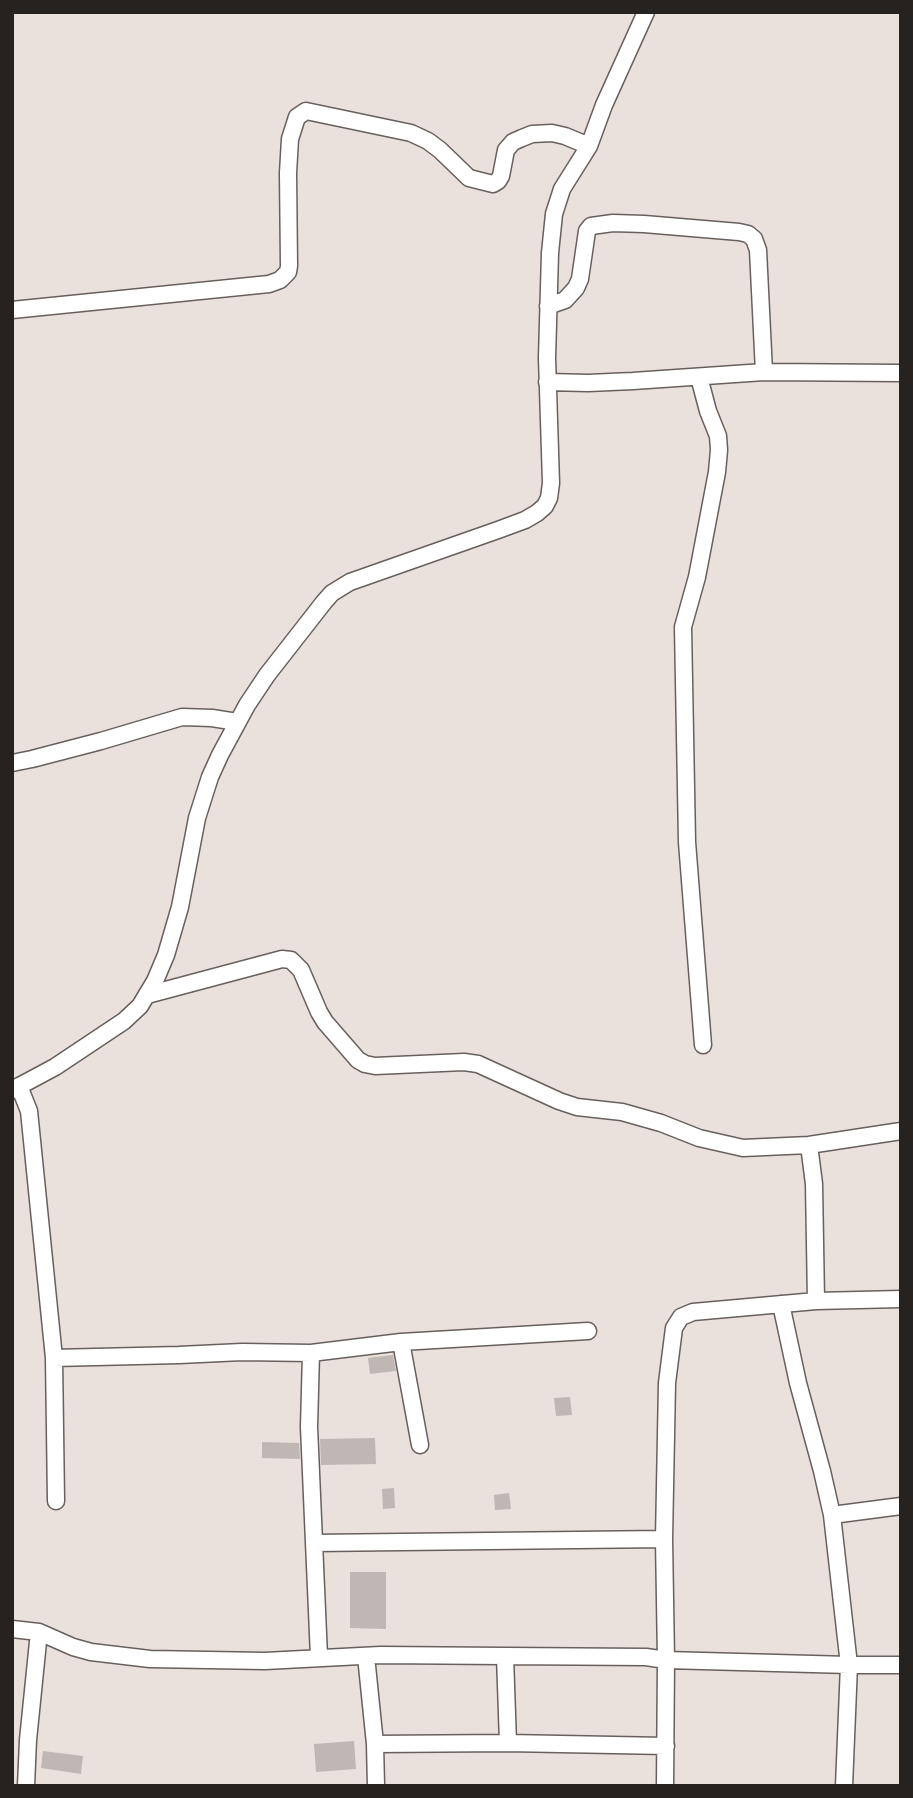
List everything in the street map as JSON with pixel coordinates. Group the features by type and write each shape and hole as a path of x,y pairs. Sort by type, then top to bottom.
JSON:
{"street":[{"path":"56,1501 54,1358 29,1111 16,1088 124,1021 134,1013 147,995 170,942 180,907 193,833 210,778 247,705 283,653 324,602 341,586 525,520 545,506 551,483 547,382 550,253 554,214 562,189 589,146 604,105 646,12"},
{"path":"12,310 269,284 280,280 288,272 289,266 290,139 297,117 306,111 411,133 434,145 469,178 493,184 501,176 506,150 513,142 532,134 552,133 589,146"},
{"path":"548,306 565,300 576,288 580,279 587,231 592,226 613,223 644,224 748,234 754,239 758,250 765,372"},
{"path":"547,382 588,383 765,372 901,373"},
{"path":"699,377 718,436 719,450 697,577 683,627 687,842 703,1045"},
{"path":"12,762 101,741 182,717 237,722"},
{"path":"147,995 282,959 291,960 301,971 325,1022 358,1060 365,1064 478,1064 577,1107 622,1112 699,1138 743,1148 809,1145 901,1131"},
{"path":"809,1145 814,1184 816,1301"},
{"path":"665,1786 664,1539 667,1383 674,1328 681,1317 692,1312 816,1301 901,1299"},
{"path":"781,1304 832,1515 849,1665 844,1786"},
{"path":"54,1358 242,1352 311,1353 401,1342 588,1331"},
{"path":"401,1342 419,1445"},
{"path":"311,1353 309,1427 319,1657"},
{"path":"832,1515 901,1506"},
{"path":"314,1543 664,1539"},
{"path":"12,1629 39,1632 91,1652 150,1659 265,1661 366,1656 646,1657 666,1660 901,1665"},
{"path":"26,1786 39,1632"},
{"path":"366,1656 375,1744 376,1786"},
{"path":"505,1656 508,1743"},
{"path":"375,1744 666,1746"}],"building":[{"path":"393,1355 396,1371 370,1374 368,1358"},
{"path":"570,1397 572,1415 556,1416 554,1398"},
{"path":"375,1438 376,1464 321,1465 320,1439"},
{"path":"262,1442 299,1443 300,1459 262,1458"},
{"path":"394,1488 395,1508 383,1509 382,1489"},
{"path":"509,1493 511,1509 495,1510 494,1495"},
{"path":"350,1572 386,1572 386,1629 350,1628"},
{"path":"354,1741 356,1769 316,1772 314,1744"},
{"path":"43,1751 83,1756 81,1774 41,1768"}]}
